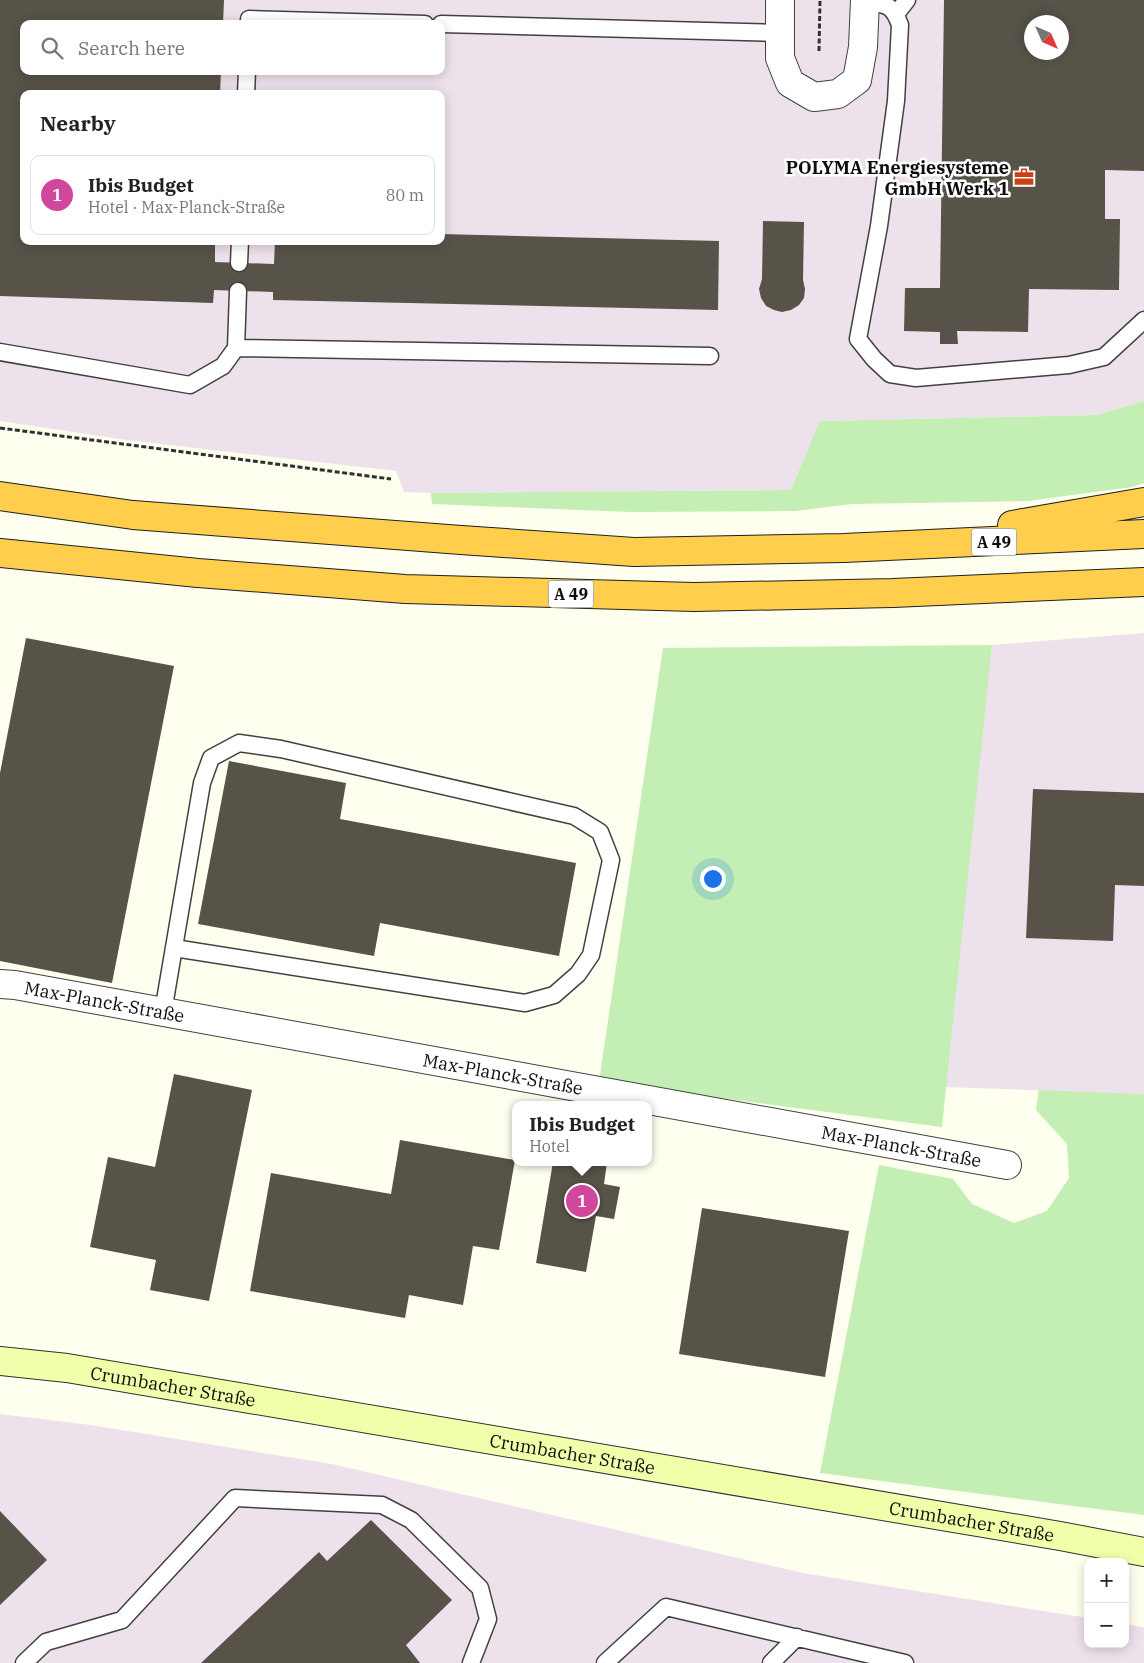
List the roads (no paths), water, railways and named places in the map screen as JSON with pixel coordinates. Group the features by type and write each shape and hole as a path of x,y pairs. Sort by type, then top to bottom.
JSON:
{"highway":[{"name":"A 49","path":"0,496 133,514 634,552 844,548 1144,534"},
{"path":"844,548 936,534 1030,523 1144,502"},
{"name":"A 49","path":"0,553 198,573 405,589 684,597 893,593 1144,582"}],"main road":[{"name":"Crumbacher Straße","path":"0,1360 67,1368 1144,1552"}],"street":[{"path":"780,0 780,58 790,83 814,97 838,94 856,80 863,47 865,1"},
{"name":"Max-Planck-Straße","path":"0,984 1007,1165"}],"lane":[{"path":"896,14 906,0"},
{"path":"865,1 890,7 896,14 900,25 896,100 880,226 858,339 874,359 890,374 916,378 1069,365 1104,357 1144,320"},
{"path":"249,20 284,20"},
{"path":"445,24 780,33"},
{"path":"246,90 247,75"},
{"path":"239,263 240,245"},
{"path":"0,352 190,385 223,366 236,348 238,291"},
{"path":"236,348 710,356"},
{"path":"163,1012 202,783 212,758 239,743 282,749 574,816 600,832 611,860 591,955 578,974 554,995 524,1003 174,948"},
{"path":"24,1663 46,1642 122,1620 235,1498 382,1505 411,1520 480,1588 488,1619 471,1663"},
{"path":"605,1663 666,1608 904,1663"},
{"path":"770,1663 797,1637"}],"place":[{"name":"POLYMA Energiesysteme GmbH Werk 1","path":"1024,177"},
{"name":"Ibis Budget","path":"582,1201"}]}
